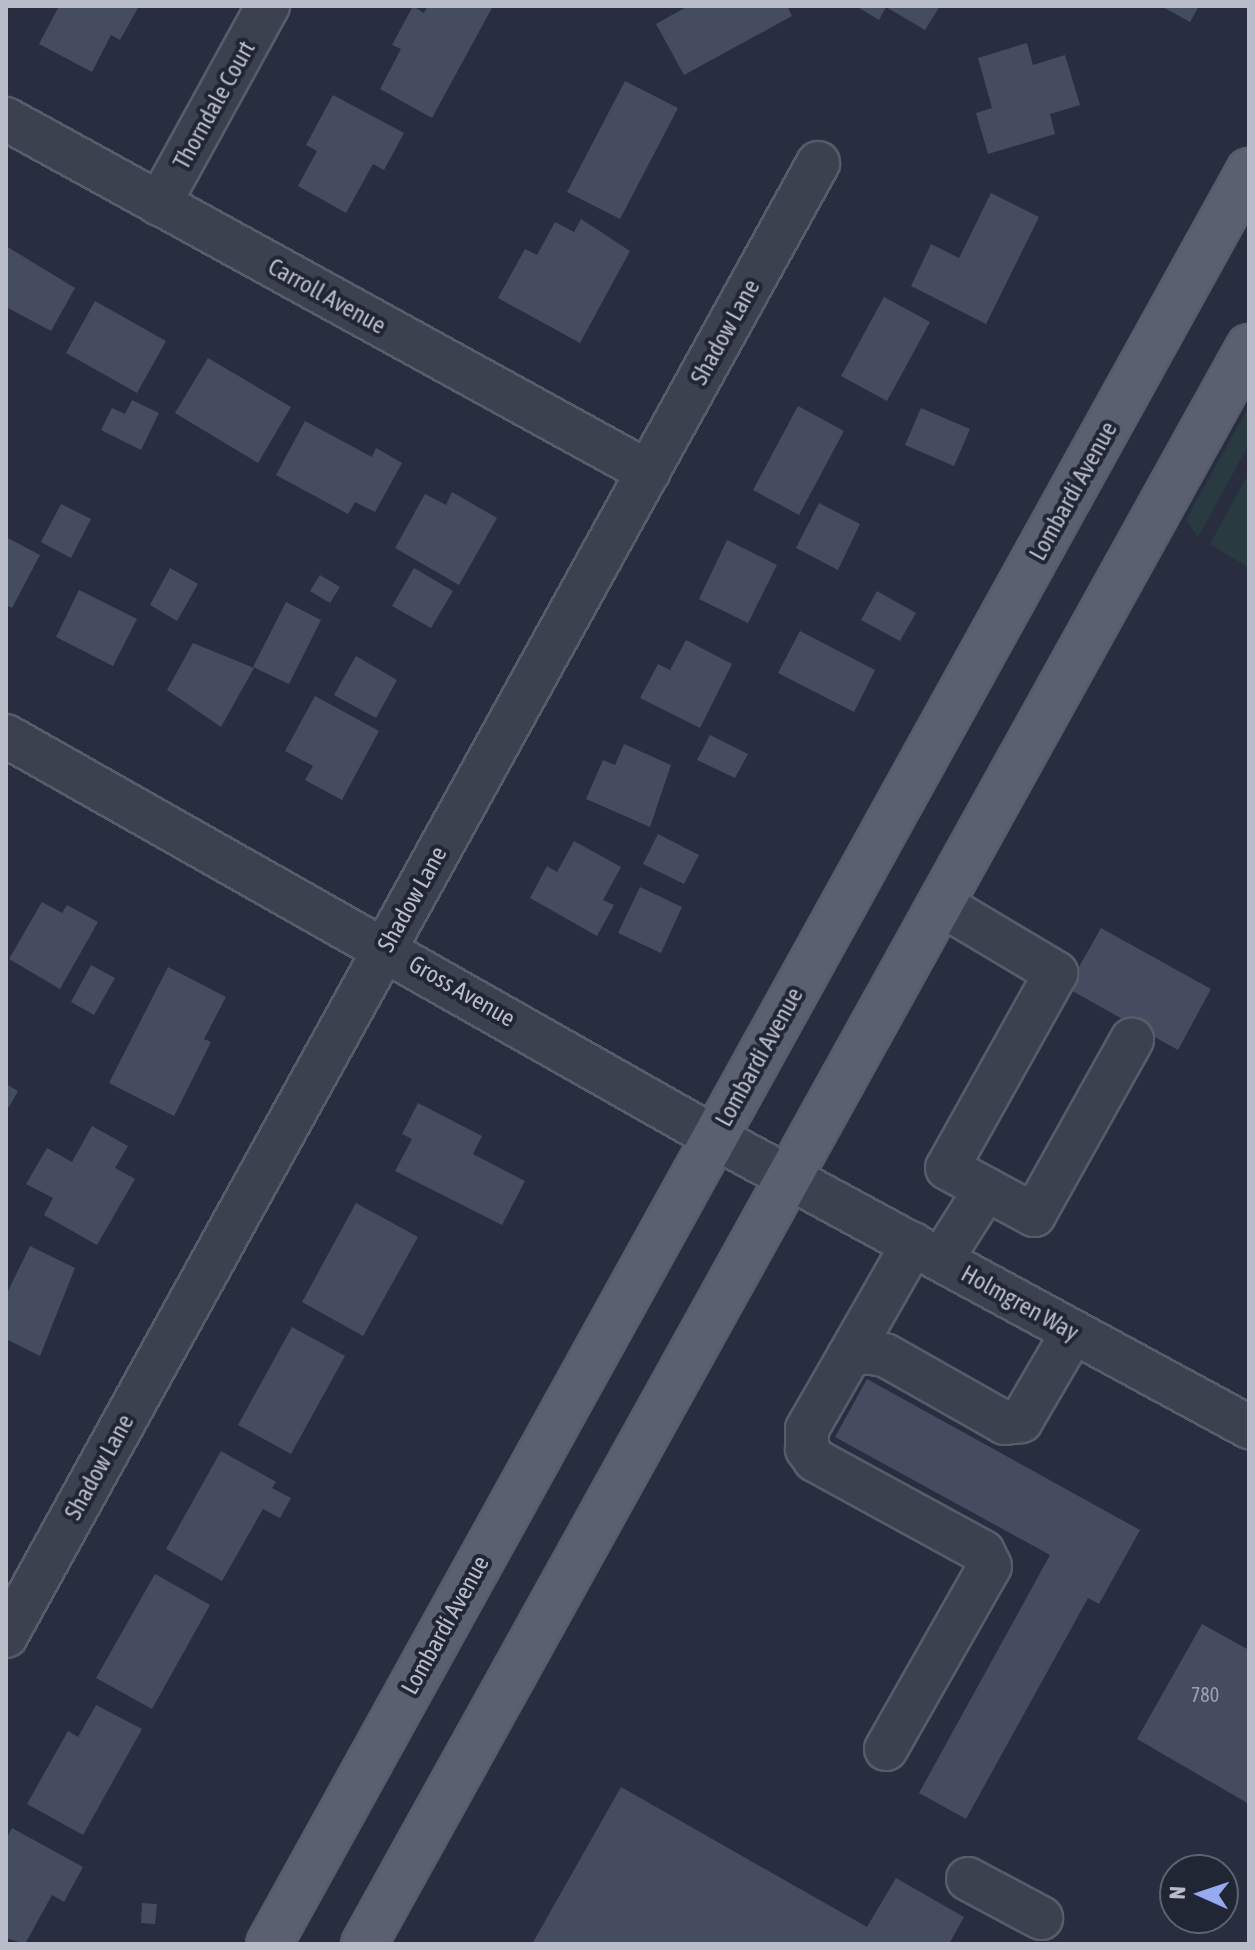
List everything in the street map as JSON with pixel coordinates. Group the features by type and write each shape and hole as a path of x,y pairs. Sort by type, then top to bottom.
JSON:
{"main road":[{"name":"Lombardi Avenue","path":"269,1944 1249,171"},
{"path":"367,1942 1249,347"}],"street":[{"name":"Thorndale Court","path":"159,204 268,6"},
{"name":"Carroll Avenue","path":"6,119 648,472"},
{"name":"Shadow Lane","path":"6,1636 818,163"},
{"name":"Gross Avenue","path":"6,736 386,947 791,1179"},
{"path":"942,905 1056,973 947,1168 1034,1215 1132,1040"},
{"name":"Holmgren Way","path":"791,1179 1249,1427"},
{"path":"886,1749 990,1566 983,1552 815,1460 807,1449 807,1429 849,1356 927,1252 986,1189"},
{"path":"849,1356 885,1355 1005,1423 1021,1421 1028,1412 1073,1332"},
{"path":"968,1879 1041,1918"}],"shaded area":[{"path":"1249,406 1249,444 1198,537 1186,520"},
{"path":"1249,473 1249,568 1210,544"}],"building":[{"path":"59,6 139,6 120,40 111,35 92,72 39,44"},
{"path":"413,6 424,13 428,6 493,6 432,118 380,89 401,49 392,45"},
{"path":"688,6 787,6 792,16 684,75 656,24"},
{"path":"856,6 940,6 925,30 886,7 879,20"},
{"path":"1161,6 1199,6 1190,22"},
{"path":"1027,43 1033,65 1065,55 1080,105 1050,114 1055,134 988,154 976,113 992,108 978,58"},
{"path":"625,81 678,108 620,219 567,192"},
{"path":"333,95 404,133 384,170 373,164 346,213 298,186 317,151 306,145"},
{"path":"991,193 1039,217 986,324 911,286 931,244 959,258"},
{"path":"581,219 630,251 580,343 498,298 525,249 537,255 555,222 574,232"},
{"path":"6,246 75,288 51,331 6,307"},
{"path":"884,297 930,322 887,401 841,376"},
{"path":"95,301 166,341 137,393 66,353"},
{"path":"208,358 291,407 258,463 175,413"},
{"path":"132,400 159,413 141,450 101,430 112,408 125,414"},
{"path":"798,406 844,431 799,515 753,490"},
{"path":"921,408 970,429 954,466 905,445"},
{"path":"305,421 372,457 376,448 402,463 375,512 355,502 348,514 276,475"},
{"path":"452,492 497,518 459,585 395,548 425,494 446,505"},
{"path":"819,503 860,524 838,570 796,548"},
{"path":"61,504 91,519 71,558 41,542"},
{"path":"6,537 40,555 12,608 6,605"},
{"path":"727,540 777,565 748,623 699,599"},
{"path":"170,568 198,584 177,621 150,605"},
{"path":"414,568 453,591 431,628 392,606"},
{"path":"320,575 340,587 330,603 310,591"},
{"path":"79,590 137,619 113,666 56,637"},
{"path":"877,591 916,613 900,641 861,620"},
{"path":"286,602 321,620 289,684 253,667"},
{"path":"800,631 875,670 854,712 778,673"},
{"path":"686,640 732,664 700,728 640,698 658,664 670,670"},
{"path":"193,643 254,668 221,727 167,690"},
{"path":"356,656 397,680 376,718 334,695"},
{"path":"315,696 379,731 342,800 305,780 313,766 285,751"},
{"path":"710,735 748,754 735,778 697,760"},
{"path":"624,744 671,765 650,827 586,799 603,760 615,765"},
{"path":"658,834 699,855 684,884 643,864"},
{"path":"574,841 621,867 603,900 614,905 597,936 530,898 547,866 557,872"},
{"path":"640,887 682,907 661,953 618,933"},
{"path":"42,902 62,913 67,905 98,922 60,989 9,959"},
{"path":"1101,928 1211,989 1178,1050 1067,988"},
{"path":"91,965 115,978 94,1015 71,1002"},
{"path":"168,967 226,997 204,1039 211,1042 174,1116 109,1083"},
{"path":"6,1084 18,1091 9,1107 6,1106"},
{"path":"418,1103 482,1136 473,1154 525,1181 502,1225 395,1171 412,1139 402,1134"},
{"path":"92,1126 128,1146 115,1168 135,1179 97,1245 44,1215 53,1198 26,1184 47,1148 72,1162"},
{"path":"356,1203 418,1237 363,1336 302,1302"},
{"path":"30,1246 75,1268 40,1356 6,1339 6,1295"},
{"path":"292,1327 345,1356 291,1454 238,1425"},
{"path":"867,1379 1140,1530 1099,1604 1088,1598 966,1819 919,1793 1050,1555 835,1437"},
{"path":"221,1451 276,1482 272,1488 291,1498 280,1518 263,1509 222,1581 166,1549"},
{"path":"155,1574 210,1605 152,1709 96,1678"},
{"path":"1202,1624 1249,1650 1249,1804 1137,1739"},
{"path":"96,1705 142,1729 83,1835 27,1804 68,1731 78,1737"},
{"path":"621,1787 867,1927 896,1878 964,1917 949,1944 532,1944"},
{"path":"12,1828 83,1867 64,1902 52,1895 25,1944 6,1938 6,1839"},
{"path":"142,1903 157,1904 155,1924 141,1923"}]}
